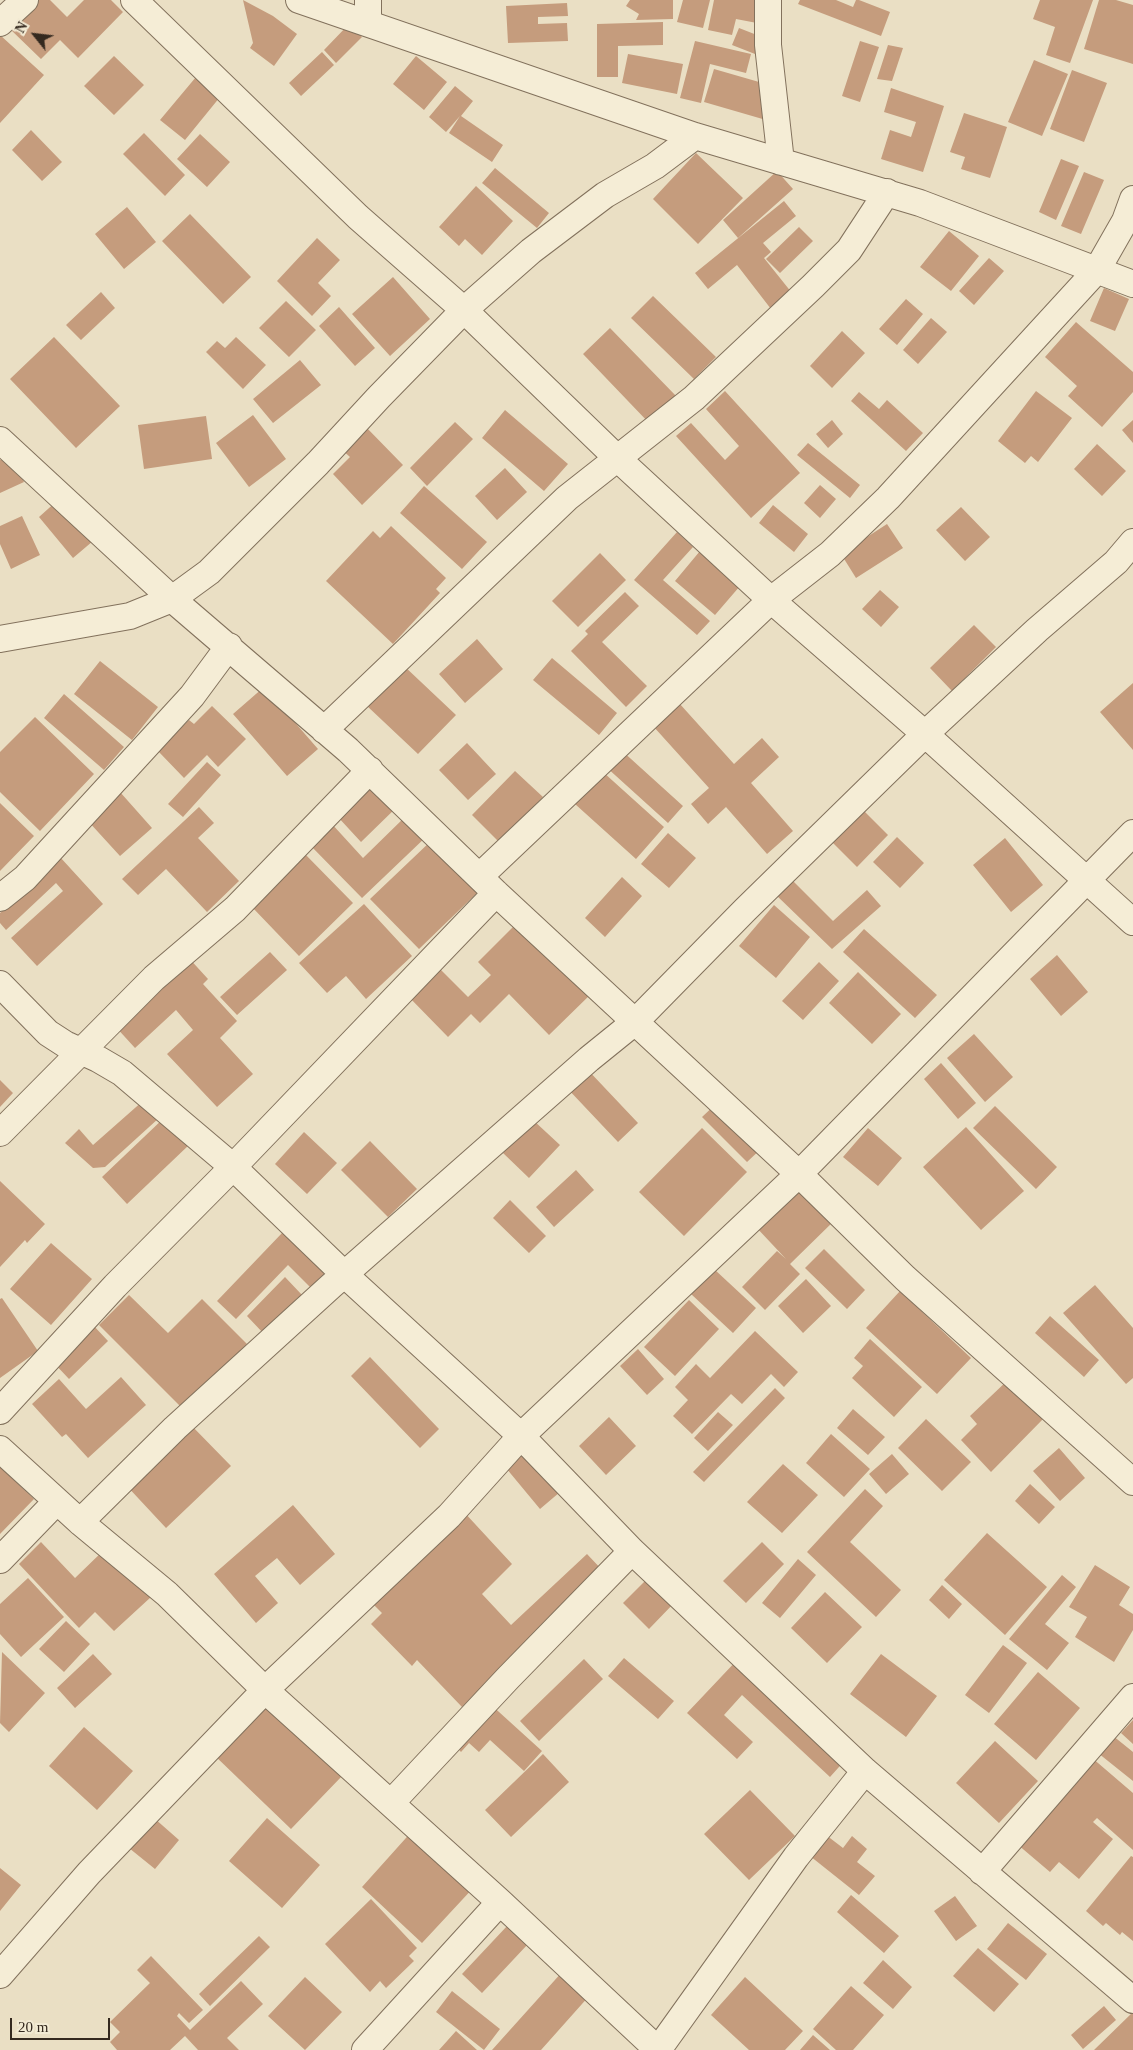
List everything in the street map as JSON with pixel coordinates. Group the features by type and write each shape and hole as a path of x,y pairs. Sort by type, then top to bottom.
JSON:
{"street":[{"path":"0,23 25,0"},
{"path":"134,0 358,217 464,310 616,458 1133,922"},
{"path":"299,0 368,12 695,136 887,192 1133,284"},
{"path":"768,0 768,45 780,162"},
{"path":"0,639 130,616 172,599 208,572 318,463 464,310 531,251 605,195 655,166 695,136"},
{"path":"324,730 567,498 694,398 813,286 849,250 887,192"},
{"path":"0,1411 115,1286 234,1167 488,885 772,600 830,554 888,498 1097,270 1125,221 1133,199"},
{"path":"0,440 172,599 229,646 370,770 488,885 799,1174 905,1278 1133,1482"},
{"path":"80,1522 175,1428 344,1274 574,1072 636,1021 745,910 925,734 1037,630 1116,562 1133,542"},
{"path":"0,898 25,878 185,703 229,646"},
{"path":"0,1133 154,978 236,909 370,770"},
{"path":"0,1975 89,1873 265,1690 449,1516 521,1436 799,1174 1133,833"},
{"path":"0,984 48,1033 122,1074 234,1167 344,1274 521,1436 632,1551 865,1771 1133,2000"},
{"path":"0,1449 80,1522 167,1594 265,1690 500,1902 658,2050 796,1857 865,1771"},
{"path":"0,1560 57,1501"},
{"path":"391,1803 508,1678 632,1551"},
{"path":"982,1872 1133,1697"},
{"path":"365,2050 500,1902"}],"building":[{"path":"39,0 50,0 67,17 84,0 111,0 123,12 78,58 60,40 41,59 10,29"},
{"path":"243,0 273,16 297,34 274,66 250,48 253,43"},
{"path":"630,0 673,0 673,19 636,20 639,14 626,6"},
{"path":"683,0 710,0 703,28 677,22"},
{"path":"714,0 762,0 757,23 736,19 732,35 708,30"},
{"path":"800,0 836,0 853,7 856,0 859,0 890,12 881,36 798,4"},
{"path":"1040,0 1093,0 1070,63 1046,55 1055,27 1033,19"},
{"path":"1099,0 1116,0 1133,5 1133,64 1084,49"},
{"path":"567,3 568,16 538,17 538,24 567,23 568,41 508,43 506,6"},
{"path":"663,22 663,45 618,46 618,77 597,77 597,24"},
{"path":"349,24 362,37 336,63 324,50"},
{"path":"739,28 762,37 755,54 732,45"},
{"path":"0,35 44,75 0,123"},
{"path":"695,41 751,54 746,73 710,64 701,103 680,98"},
{"path":"860,41 879,47 860,102 842,96"},
{"path":"888,45 903,48 892,81 877,79"},
{"path":"322,52 334,65 301,96 289,83"},
{"path":"628,54 683,64 677,94 622,83"},
{"path":"114,56 144,85 114,115 84,86"},
{"path":"416,56 447,82 424,110 393,84"},
{"path":"1034,60 1068,74 1042,136 1008,122"},
{"path":"714,69 766,84 766,120 704,102"},
{"path":"1072,70 1107,83 1084,142 1050,129"},
{"path":"196,77 220,97 185,140 160,120"},
{"path":"455,86 473,101 461,116 503,145 492,162 449,133 460,116 446,132 429,117"},
{"path":"891,88 944,106 923,172 881,159 890,130 911,137 916,122 884,112"},
{"path":"964,113 1007,127 990,178 961,169 965,157 950,152"},
{"path":"31,130 62,162 42,181 12,150"},
{"path":"144,133 185,175 165,196 123,154"},
{"path":"200,134 230,162 207,187 177,159"},
{"path":"696,153 743,198 698,244 653,199"},
{"path":"1061,159 1079,166 1056,220 1039,212"},
{"path":"495,168 549,213 537,228 482,183"},
{"path":"777,171 793,189 738,238 723,220"},
{"path":"1084,172 1104,180 1081,234 1061,226"},
{"path":"476,186 513,221 482,255 465,239 459,246 439,227"},
{"path":"784,201 796,216 763,243 771,252 764,258 792,293 771,309 737,265 708,289 695,273"},
{"path":"127,207 156,242 124,269 95,234"},
{"path":"190,214 251,277 223,304 162,241"},
{"path":"799,227 813,241 780,273 766,259"},
{"path":"949,231 979,256 951,291 920,267"},
{"path":"317,238 340,260 318,283 331,296 312,316 277,281"},
{"path":"989,258 1004,271 974,305 959,291"},
{"path":"393,277 430,319 390,356 352,314"},
{"path":"1104,288 1129,299 1115,331 1090,321"},
{"path":"101,292 115,308 81,340 66,325"},
{"path":"653,296 716,357 694,379 631,318"},
{"path":"906,299 923,314 897,345 879,329"},
{"path":"286,301 316,330 289,357 259,328"},
{"path":"339,307 375,348 355,366 319,326"},
{"path":"931,318 947,332 918,364 903,350"},
{"path":"1076,322 1133,372 1133,392 1102,427 1068,396 1077,386 1045,357"},
{"path":"610,328 677,397 650,424 583,354"},
{"path":"842,331 865,353 832,388 810,366"},
{"path":"54,337 120,406 76,448 10,379"},
{"path":"236,337 266,365 243,389 206,352 217,341 225,348"},
{"path":"300,360 321,385 273,423 253,399"},
{"path":"725,391 800,473 751,518 676,436 691,423 725,460 739,446 706,409"},
{"path":"1036,391 1072,418 1038,462 1031,456 1025,463 998,441"},
{"path":"859,392 879,409 887,400 923,433 906,451 851,401"},
{"path":"505,410 568,464 544,491 482,438"},
{"path":"253,415 286,459 249,487 216,443"},
{"path":"206,416 212,459 144,469 138,425"},
{"path":"832,420 843,434 828,448 816,434"},
{"path":"1133,420 1133,443 1122,430"},
{"path":"455,422 473,439 427,486 410,468"},
{"path":"364,425 403,465 362,505 333,474 350,457 341,449"},
{"path":"808,443 860,485 850,498 797,455"},
{"path":"1097,444 1126,471 1102,496 1074,469"},
{"path":"11,455 24,482 0,493 0,460"},
{"path":"505,468 527,492 497,520 475,496"},
{"path":"820,485 836,499 820,518 804,503"},
{"path":"424,486 487,542 462,569 400,513"},
{"path":"58,500 93,541 73,558 39,517"},
{"path":"773,505 808,534 794,552 759,523"},
{"path":"961,507 990,537 965,561 936,530"},
{"path":"22,516 40,555 11,569 0,544 0,526"},
{"path":"887,524 903,548 856,578 841,554"},
{"path":"391,526 446,578 436,589 440,593 393,644 326,581 373,531 380,538"},
{"path":"677,532 693,547 663,580 710,621 697,635 634,580"},
{"path":"700,551 740,586 715,615 675,581"},
{"path":"600,553 626,580 578,627 552,601"},
{"path":"880,590 899,607 881,627 862,609"},
{"path":"625,592 639,606 602,642 647,686 626,707 571,651 588,634 585,631"},
{"path":"974,625 996,647 952,691 930,668"},
{"path":"477,639 503,669 465,703 439,674"},
{"path":"552,658 617,713 599,735 533,680"},
{"path":"100,661 158,707 132,740 74,694"},
{"path":"403,665 456,715 418,754 366,705"},
{"path":"1133,683 1133,750 1100,712"},
{"path":"264,687 318,749 287,776 233,714"},
{"path":"64,694 124,747 104,770 44,718"},
{"path":"679,703 734,764 762,738 779,757 751,783 793,831 767,854 726,807 708,824 691,804 709,788 653,726"},
{"path":"212,706 246,739 218,767 207,755 184,778 158,751 189,720 194,724"},
{"path":"35,717 94,774 40,831 0,792 0,752"},
{"path":"467,743 496,774 468,800 439,770"},
{"path":"620,749 683,806 668,823 605,766"},
{"path":"207,762 221,775 183,817 168,804"},
{"path":"515,771 543,797 499,842 472,815"},
{"path":"603,772 664,827 636,859 575,804"},
{"path":"375,779 400,804 361,842 337,816"},
{"path":"120,792 152,828 120,856 88,821"},
{"path":"0,803 34,836 0,871"},
{"path":"199,807 214,823 198,838 239,881 207,912 166,869 138,895 122,879"},
{"path":"863,810 888,835 857,867 831,841"},
{"path":"408,814 428,835 362,898 309,844 331,823 363,858"},
{"path":"668,833 696,858 669,888 641,864"},
{"path":"897,837 924,863 900,888 873,862"},
{"path":"1005,838 1043,885 1011,912 973,865"},
{"path":"432,840 480,890 419,949 370,899"},
{"path":"304,853 353,903 299,956 251,906"},
{"path":"60,857 103,904 37,966 11,938 63,891 56,883 6,930 0,923 0,913"},
{"path":"622,877 642,896 605,937 585,918"},
{"path":"790,878 833,921 867,890 881,906 832,949 775,894"},
{"path":"364,904 412,956 366,999 346,976 327,993 299,963"},
{"path":"774,905 810,937 776,978 739,946"},
{"path":"521,919 593,992 549,1035 509,994 480,1023 471,1014 448,1037 406,994 436,965 468,997 491,975 478,962"},
{"path":"864,929 937,995 915,1018 843,952"},
{"path":"270,952 287,970 237,1015 220,997"},
{"path":"1057,955 1088,992 1061,1016 1030,979"},
{"path":"187,956 208,979 203,984 237,1021 220,1038 253,1074 217,1107 167,1054 193,1030 176,1010 135,1048 114,1025"},
{"path":"819,962 839,981 803,1020 782,1001"},
{"path":"858,972 901,1014 872,1044 829,1003"},
{"path":"974,1034 1013,1077 985,1102 947,1058"},
{"path":"941,1063 976,1103 958,1119 924,1079"},
{"path":"586,1068 638,1123 618,1142 566,1087"},
{"path":"0,1080 13,1093 0,1107"},
{"path":"144,1100 159,1118 105,1167 93,1168 65,1143 79,1129 93,1145"},
{"path":"718,1102 763,1147 747,1162 702,1117"},
{"path":"995,1106 1057,1167 1036,1189 973,1128"},
{"path":"165,1117 190,1144 127,1204 102,1177"},
{"path":"533,1120 560,1145 529,1178 503,1153"},
{"path":"966,1127 1024,1191 981,1230 923,1167"},
{"path":"702,1128 747,1172 684,1236 639,1192"},
{"path":"868,1128 902,1158 878,1186 843,1157"},
{"path":"304,1132 337,1163 307,1194 275,1164"},
{"path":"370,1141 417,1189 388,1217 341,1170"},
{"path":"576,1170 594,1190 554,1227 536,1207"},
{"path":"0,1181 45,1224 27,1243 25,1240 0,1267"},
{"path":"801,1181 837,1218 790,1264 800,1274 765,1310 742,1287 777,1251 786,1259 755,1226"},
{"path":"510,1200 546,1236 529,1253 493,1218"},
{"path":"283,1232 325,1273 311,1288 288,1265 236,1319 217,1301"},
{"path":"51,1243 92,1279 51,1325 10,1289"},
{"path":"824,1249 865,1290 847,1309 805,1268"},
{"path":"714,1269 756,1308 733,1333 691,1294"},
{"path":"285,1277 302,1295 264,1334 247,1316"},
{"path":"806,1279 831,1306 803,1333 778,1306"},
{"path":"1095,1285 1133,1328 1133,1378 1126,1384 1063,1313"},
{"path":"900,1291 971,1358 937,1394 866,1328"},
{"path":"129,1295 168,1333 202,1299 247,1344 183,1409 99,1325"},
{"path":"2,1298 38,1351 0,1378 0,1299"},
{"path":"689,1300 719,1329 675,1376 644,1347"},
{"path":"1050,1316 1099,1360 1084,1377 1035,1333"},
{"path":"92,1324 108,1341 69,1379 53,1362"},
{"path":"755,1331 798,1372 784,1387 771,1374 742,1404 731,1394 692,1434 673,1416 688,1400 675,1387 696,1364 710,1378"},
{"path":"870,1339 922,1387 894,1417 852,1378 863,1366 854,1358"},
{"path":"638,1349 664,1379 647,1395 620,1366"},
{"path":"370,1357 439,1429 420,1448 351,1376"},
{"path":"121,1377 146,1405 88,1458 66,1434 62,1437 32,1404 59,1379 86,1409"},
{"path":"1009,1379 1045,1417 991,1472 961,1440 977,1424 970,1416"},
{"path":"775,1388 785,1398 704,1482 693,1472"},
{"path":"853,1409 885,1437 868,1455 837,1428"},
{"path":"718,1412 733,1425 708,1451 694,1438"},
{"path":"609,1417 636,1446 606,1475 579,1446"},
{"path":"926,1419 971,1462 942,1491 898,1448"},
{"path":"189,1423 231,1466 166,1528 125,1484"},
{"path":"831,1434 870,1469 844,1497 806,1463"},
{"path":"1059,1448 1085,1478 1060,1501 1033,1471"},
{"path":"526,1451 560,1492 540,1509 506,1468"},
{"path":"892,1454 909,1474 886,1494 869,1474"},
{"path":"783,1464 818,1495 782,1533 747,1502"},
{"path":"0,1467 34,1499 0,1534"},
{"path":"1030,1484 1055,1507 1039,1524 1015,1501"},
{"path":"865,1489 883,1506 850,1542 901,1590 876,1617 807,1552"},
{"path":"293,1505 335,1554 300,1585 277,1558 255,1576 278,1603 256,1623 214,1574"},
{"path":"463,1511 512,1564 482,1594 511,1625 587,1554 604,1572 462,1707 417,1660 412,1666 371,1624 382,1613 369,1600"},
{"path":"987,1533 1047,1587 1005,1635 944,1580"},
{"path":"41,1542 75,1578 105,1549 151,1597 114,1631 95,1612 79,1628 19,1564"},
{"path":"762,1542 784,1564 746,1603 723,1581"},
{"path":"798,1559 816,1575 780,1618 762,1603"},
{"path":"1095,1565 1130,1587 1119,1605 1133,1614 1133,1630 1114,1662 1075,1637 1087,1617 1069,1607"},
{"path":"651,1575 676,1601 649,1629 623,1603"},
{"path":"1062,1575 1076,1587 1045,1624 1069,1643 1047,1670 1009,1639"},
{"path":"28,1578 64,1617 21,1657 0,1634 0,1604"},
{"path":"942,1585 962,1604 949,1619 929,1600"},
{"path":"825,1592 862,1627 827,1663 791,1628"},
{"path":"66,1621 90,1644 64,1672 39,1649"},
{"path":"1003,1645 1027,1663 989,1713 965,1695"},
{"path":"2,1652 45,1693 9,1732 0,1723"},
{"path":"93,1654 112,1674 75,1708 57,1688"},
{"path":"881,1654 937,1696 906,1737 850,1694"},
{"path":"624,1658 674,1701 658,1719 608,1676"},
{"path":"739,1658 847,1758 830,1777 742,1695 724,1715 753,1742 737,1759 687,1713"},
{"path":"584,1659 603,1679 539,1741 520,1721"},
{"path":"1038,1672 1080,1708 1036,1760 994,1724"},
{"path":"265,1700 343,1775 291,1829 213,1754"},
{"path":"488,1702 542,1751 524,1771 490,1740 479,1752 469,1743 461,1752 452,1742"},
{"path":"1133,1720 1133,1744 1121,1733"},
{"path":"84,1727 133,1771 97,1810 49,1766"},
{"path":"1107,1731 1133,1752 1133,1781 1093,1749"},
{"path":"995,1741 1038,1781 999,1823 956,1783"},
{"path":"543,1754 569,1782 511,1837 485,1810"},
{"path":"1091,1757 1133,1793 1133,1850 1097,1818 1093,1822 1113,1839 1079,1879 1059,1862 1050,1872 1017,1844"},
{"path":"750,1790 795,1836 749,1880 704,1834"},
{"path":"154,1818 179,1840 155,1869 129,1848"},
{"path":"267,1818 320,1865 282,1908 229,1861"},
{"path":"414,1829 475,1886 422,1943 362,1887"},
{"path":"826,1835 843,1848 852,1836 867,1849 857,1862 875,1876 859,1895 810,1856"},
{"path":"1131,1856 1133,1857 1133,1941 1122,1932 1120,1935 1106,1923 1103,1926 1086,1911"},
{"path":"0,1868 21,1885 0,1911"},
{"path":"851,1895 899,1936 884,1953 837,1912"},
{"path":"955,1896 977,1926 956,1941 934,1911"},
{"path":"371,1899 417,1948 409,1956 414,1961 386,1988 380,1981 370,1992 325,1944"},
{"path":"1008,1923 1047,1954 1026,1980 987,1949"},
{"path":"508,1925 528,1944 482,1993 462,1974"},
{"path":"259,1936 270,1947 210,2006 199,1994"},
{"path":"978,1948 1019,1984 994,2012 953,1976"},
{"path":"151,1956 203,2010 189,2023 179,2013 177,2016 190,2030 241,1981 263,2004 227,2038 239,2050 198,2050 185,2036 170,2050 117,2050 110,2042 120,2032 110,2022 150,1983 137,1970"},
{"path":"883,1960 912,1987 893,2009 863,1983"},
{"path":"563,1971 590,1995 541,2050 492,2050"},
{"path":"305,1977 342,2012 305,2050 268,2016"},
{"path":"745,1977 803,2031 785,2050 749,2050 711,2015"},
{"path":"851,1986 884,2015 853,2050 836,2050 813,2029"},
{"path":"452,1991 500,2029 484,2050 436,2012"},
{"path":"1104,2006 1116,2020 1083,2049 1071,2035"},
{"path":"1133,2012 1133,2050 1094,2050"},
{"path":"456,2031 477,2050 439,2050"},
{"path":"813,2035 830,2050 800,2050"}]}
